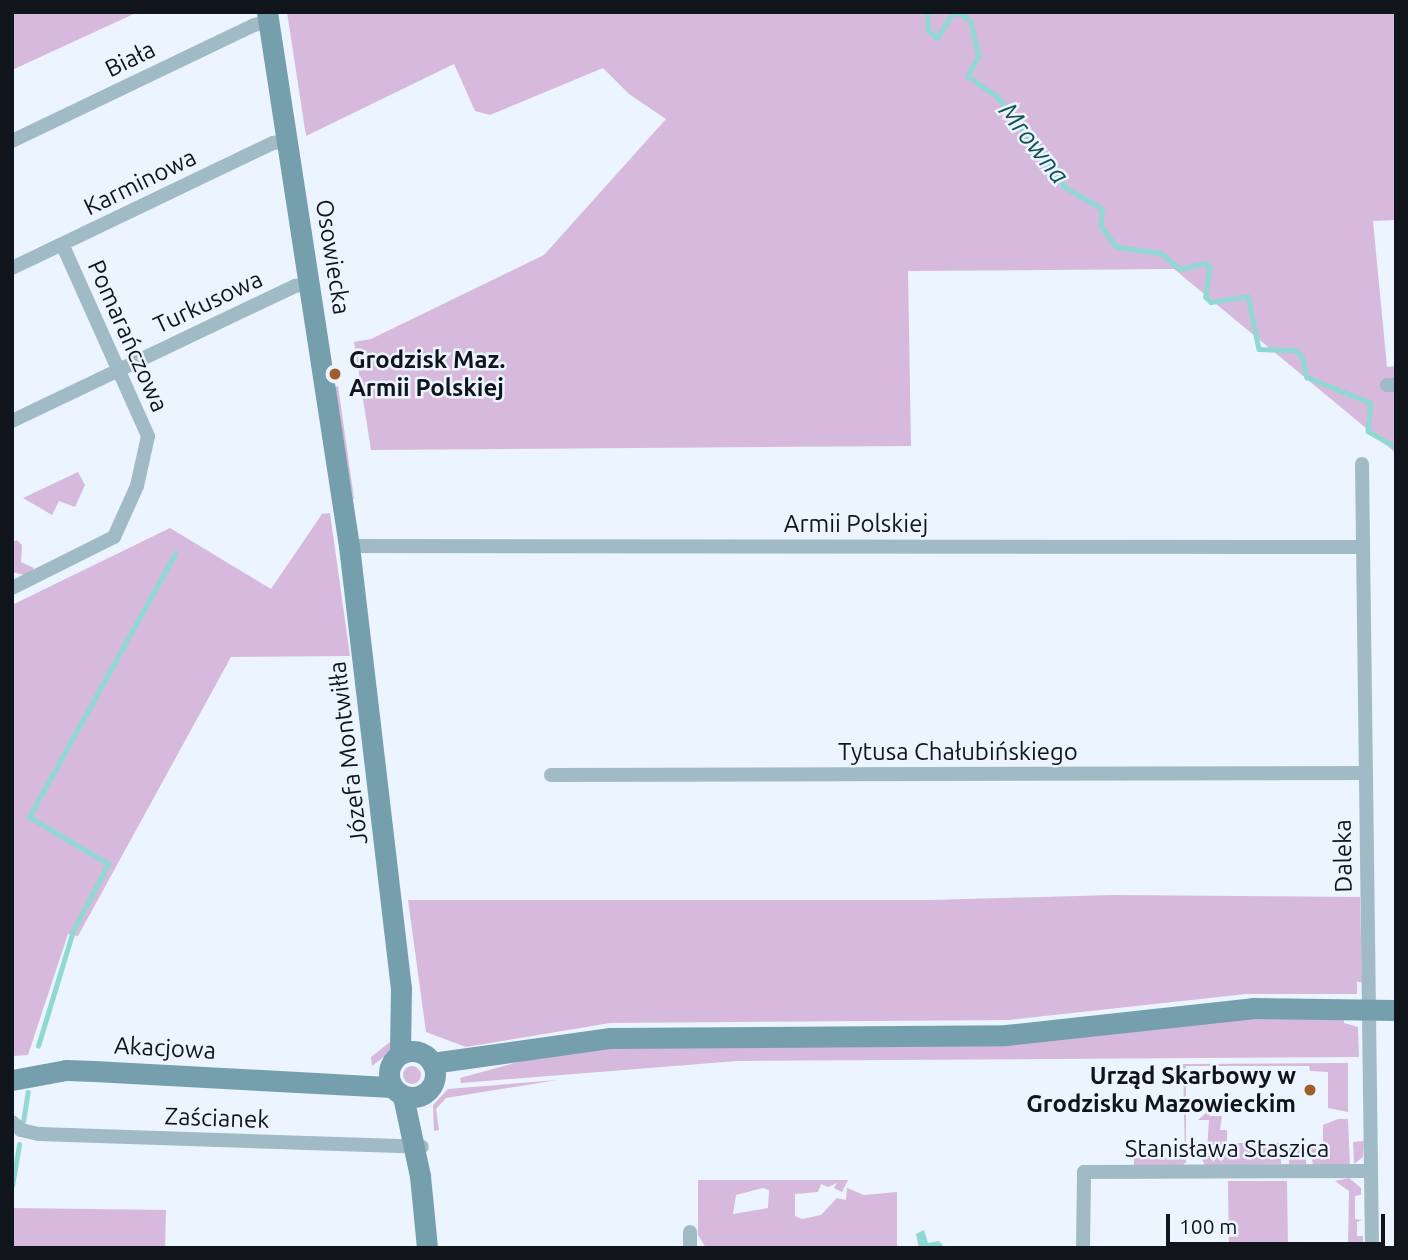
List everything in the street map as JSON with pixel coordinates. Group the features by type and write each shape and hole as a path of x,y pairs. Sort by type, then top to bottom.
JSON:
{"street":[{"name":"Osowiecka","path":"268,17 312,284 345,512"},
{"name":"Biała","path":"12,141 268,17"},
{"name":"Karminowa","path":"12,268 273,143 288,141"},
{"name":"Pomarańczowa","path":"12,588 114,537 137,486 148,436 121,369 62,244"},
{"name":"Turkusowa","path":"12,421 295,286 312,284"},
{"name":"Daleka","path":"1362,464 1372,1248"},
{"name":"Józefa Montwiłła","path":"345,512 412,1075 427,1248"},
{"name":"Armii Polskiej","path":"349,546 1362,547"},
{"name":"Tytusa Chałubińskiego","path":"551,775 1365,773"},
{"name":"Akacjowa","path":"12,1080 66,1070 316,1083 412,1075 511,1053 610,1038 1006,1035 1253,1008 1396,1010"},
{"name":"Zaścianek","path":"12,1122 21,1130 39,1134 418,1147"},
{"name":"Stanisława Staszica","path":"1083,1248 1084,1172 1371,1171"},
{"path":"690,1232 690,1248"}],"shaded area":[{"path":"12,12 138,12 12,70"},
{"path":"287,12 1396,12 1396,220 1373,221 1387,367 1396,366 1396,453 1174,269 908,271 911,446 371,450 354,342 371,339 544,255 666,119 629,94 603,68 490,115 475,111 454,64 306,136"},
{"path":"338,386 354,499 335,387"},
{"path":"78,472 85,485 75,507 59,501 52,515 23,498"},
{"path":"330,513 350,656 231,657 78,936 68,934 28,1055 12,1056 12,605 170,528 271,589 322,514"},
{"path":"17,540 22,545 21,562 34,568 29,576 12,572 12,542"},
{"path":"1114,895 1360,897 1362,982 1357,982 1357,994 1246,994 1008,1020 610,1023 466,1047 426,1032 408,900 930,900"},
{"path":"1216,1018 1344,1018 1344,1023 1358,1027 1359,1057 737,1061 461,1083 460,1078 566,1049"},
{"path":"390,1042 394,1049 372,1066 371,1057"},
{"path":"1348,1063 1348,1112 1328,1108 1328,1072 1310,1071 1309,1066 1186,1066 1186,1162 1181,1167 1134,1165 1134,1158 1185,1157 1183,1064"},
{"path":"408,1066 416,1066 421,1075 419,1082 408,1084 403,1079 403,1071"},
{"path":"557,1080 446,1098 436,1109 439,1130 434,1131 433,1105 448,1089"},
{"path":"1208,1111 1210,1116 1222,1116 1220,1130 1227,1130 1227,1143 1281,1143 1281,1164 1205,1166 1199,1152 1207,1151 1209,1120 1198,1120"},
{"path":"1338,1119 1348,1119 1350,1165 1313,1166 1310,1145 1323,1145 1323,1125"},
{"path":"1364,1141 1363,1157 1354,1164 1353,1142"},
{"path":"1289,1142 1306,1145 1306,1165 1289,1164"},
{"path":"1349,1178 1361,1188 1361,1195 1355,1196 1355,1219 1362,1220 1357,1222 1357,1236 1363,1236 1363,1248 1348,1248 1349,1191 1335,1181"},
{"path":"698,1180 848,1180 842,1192 834,1188 837,1183 828,1187 821,1184 818,1192 795,1194 795,1216 802,1219 821,1215 837,1198 846,1200 847,1188 864,1195 897,1192 897,1248 706,1248 698,1235","holes":["763,1188 769,1190 768,1208 733,1214 736,1195"]},
{"path":"1228,1181 1287,1181 1288,1248 1229,1248"},
{"path":"12,1208 166,1210 165,1248 12,1248"},
{"path":"924,1230 928,1243 939,1241 945,1248 919,1248 916,1234"}],"waterway":[{"name":"Mrowna","path":"928,12 928,30 937,38 952,14 961,13 971,22 979,56 968,76 997,96 1065,187 1102,209 1101,226 1117,247 1161,253 1180,269 1205,263 1210,267 1206,297 1211,302 1248,296 1259,349 1295,350 1302,356 1307,377 1371,403 1368,431 1396,447"},
{"path":"38,1046 73,931 108,864 29,817 175,554"},
{"path":"23,1122 28,1092"},
{"path":"12,1186 19,1145"}],"place":[{"name":"Grodzisk Maz. Armii Polskiej","path":"335,374"},
{"name":"Urząd Skarbowy w Grodzisku Mazowieckim","path":"1310,1090"}]}
